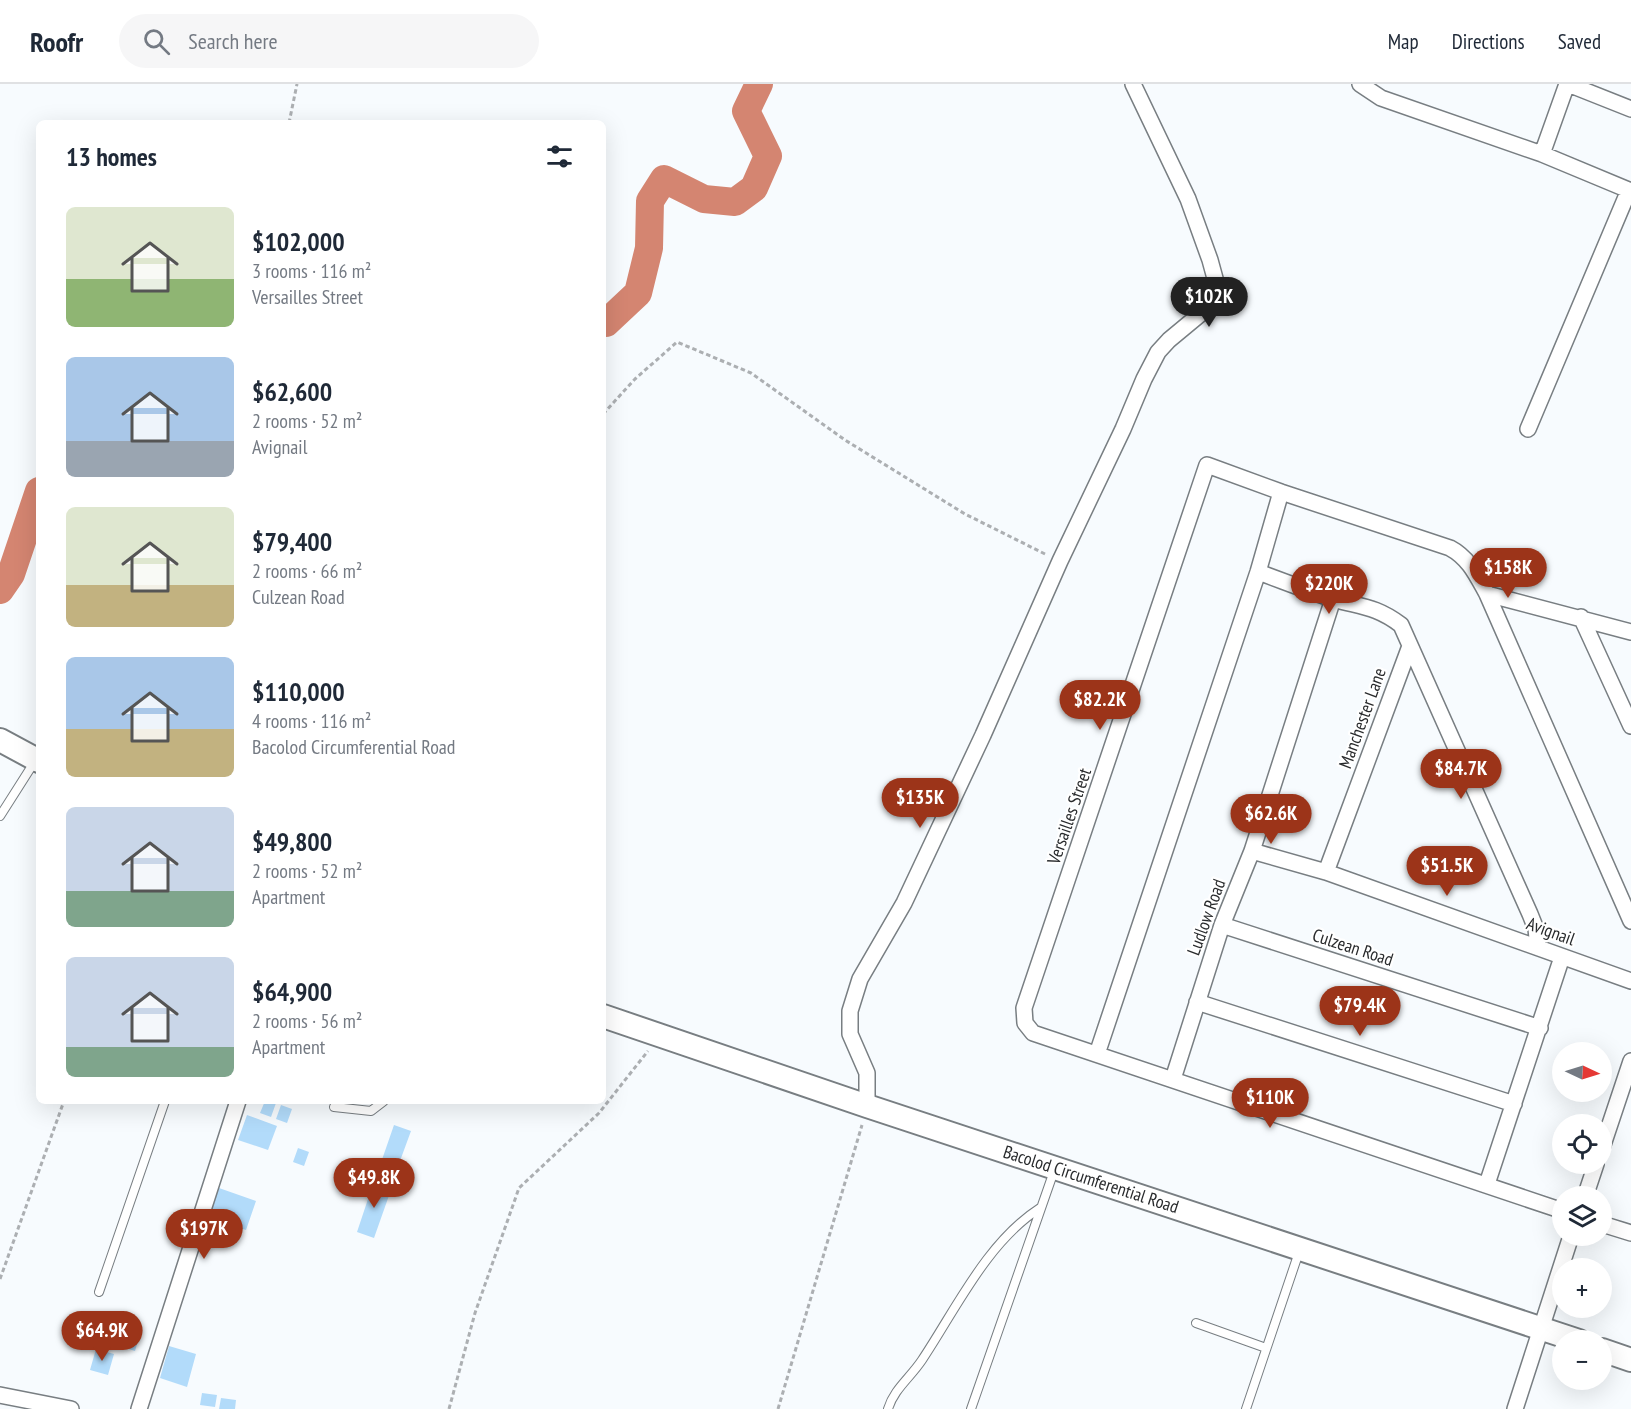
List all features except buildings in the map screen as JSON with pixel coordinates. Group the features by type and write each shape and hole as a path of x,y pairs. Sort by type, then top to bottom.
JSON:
{"main road":[{"path":"0,740 36,759"},
{"name":"Bacolod Circumferential Road","path":"606,1017 867,1106 1552,1331"},
{"path":"1612,1353 1631,1360"}],"street":[{"path":"867,1106 867,1073 850,1034 850,1011 860,979 904,903 1158,352 1210,306 1217,294 1210,260 1188,199 1133,84"},
{"path":"1360,84 1380,98 1542,154 1630,190 1528,429"},
{"path":"1542,154 1567,84 1631,109"},
{"name":"Versailles Street","path":"1097,1054 1033,1033 1025,1023 1024,1008 1207,465 1281,492"},
{"path":"1552,1207 1097,1054 1258,572 1281,492 1462,554 1487,594 1631,921"},
{"path":"1258,572 1333,599 1368,607 1386,614 1401,625 1530,914 1536,929 1538,947"},
{"path":"1487,594 1631,632"},
{"name":"Ludlow Road","path":"1173,1079 1222,926 1252,851 1333,599"},
{"path":"1581,617 1629,717"},
{"name":"Manchester Lane","path":"1326,872 1410,646"},
{"name":"Avignail","path":"1252,851 1326,872 1631,981"},
{"name":"Culzean Road","path":"1222,926 1540,1028"},
{"path":"1487,1184 1562,957"},
{"path":"1197,1002 1514,1104"},
{"path":"1612,1118 1631,1061"},
{"path":"139,1409 237,1104"},
{"path":"1612,1227 1631,1233"},
{"path":"1515,1409 1568,1246"},
{"path":"0,1395 69,1409"}],"lane":[{"path":"0,816 36,763"},
{"path":"99,1292 164,1104"},
{"path":"334,1107 371,1111 380,1104"},
{"path":"971,1409 1056,1167"},
{"path":"888,1409 897,1389 917,1368 970,1282 1016,1226 1041,1208"},
{"path":"1246,1409 1300,1247"},
{"path":"1196,1323 1266,1348"}],"path":[{"path":"290,120 297,84"},
{"path":"606,411 676,342 751,373 845,440 965,514 1060,561"},
{"path":"449,1409 475,1313 519,1188 599,1113 661,1035"},
{"path":"0,1279 63,1104"},
{"path":"778,1409 867,1106"}],"waterway":[{"path":"606,323 638,293 649,248 650,201 664,179 704,199 735,202 754,188 768,156 746,111 759,84"},
{"path":"0,590 11,574 36,500"}]}
